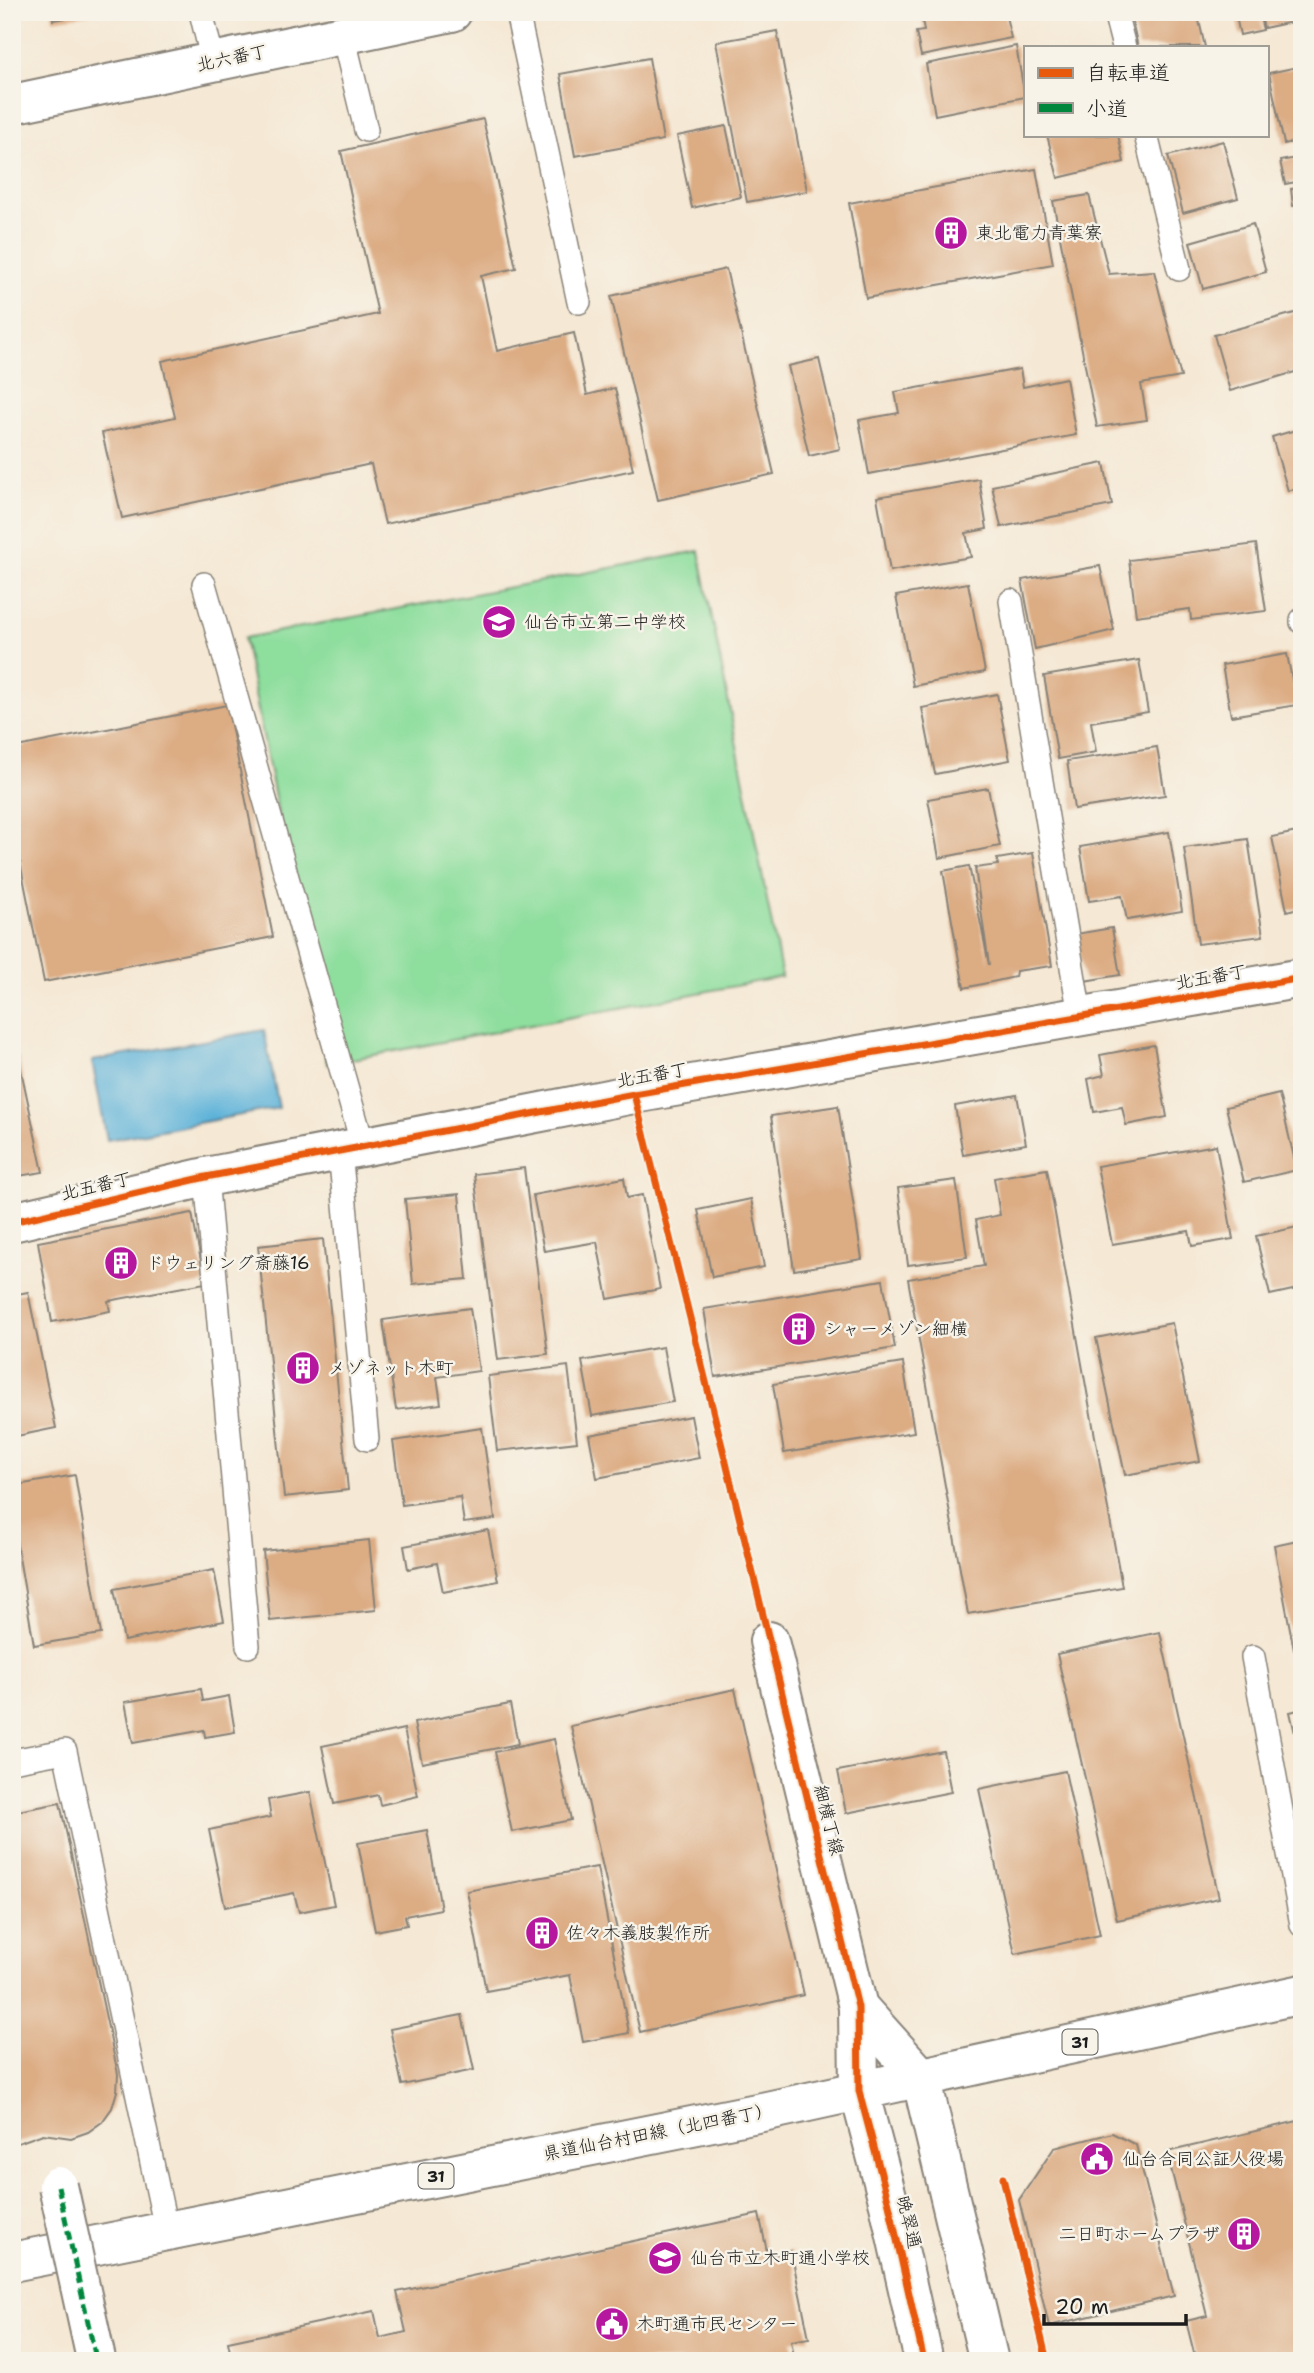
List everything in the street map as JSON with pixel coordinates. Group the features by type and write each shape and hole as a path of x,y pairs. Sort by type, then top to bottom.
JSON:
{"street":[{"name":"北六番丁","path":"12,104 452,12"},
{"name":"北五番丁","path":"12,1222 206,1177 647,1092 1302,978"},
{"name":"細横丁線","path":"769,1641 858,2007 859,2091"},
{"name":"県道仙台村田線（北四番丁）","path":"12,2262 859,2091 1302,1994"},
{"path":"858,2007 921,2077 989,2361"},
{"name":"晩翠通","path":"859,2091 889,2204 924,2361"},
{"path":"58,2186 96,2359"}],"lane":[{"path":"201,12 213,62"},
{"path":"517,12 579,302"},
{"path":"1115,12 1124,46"},
{"path":"343,34 366,130"},
{"path":"1146,136 1179,269"},
{"path":"204,584 352,1148 367,1439"},
{"path":"1012,601 1080,1015"},
{"path":"206,1177 248,1647"},
{"path":"1253,1657 1302,1925"},
{"path":"12,1761 65,1751 166,2229"}],"green space":[{"path":"699,551 782,977 327,1064 244,638"}],"water":[{"path":"264,1030 279,1108 107,1140 92,1061"}],"building":[{"path":"52,12 91,12 92,14 53,20"},
{"path":"921,12 1005,12 1011,38 921,56 916,32 924,31"},
{"path":"1130,12 1197,12 1205,46 1138,46"},
{"path":"1235,12 1259,12 1263,30 1240,35"},
{"path":"1260,12 1302,12 1302,20 1264,28"},
{"path":"777,31 807,191 747,202 716,42"},
{"path":"1016,46 1024,97 935,115 926,64"},
{"path":"649,58 663,140 575,156 560,74"},
{"path":"1302,66 1302,140 1284,144 1269,73"},
{"path":"483,119 516,268 481,276 497,351 574,333 587,395 615,388 633,470 385,524 371,464 122,518 102,433 175,417 162,361 378,314 341,151"},
{"path":"726,126 741,197 692,208 677,136"},
{"path":"1047,136 1118,136 1124,162 1058,178"},
{"path":"1223,141 1238,198 1183,213 1168,156"},
{"path":"1302,157 1302,181 1285,184 1280,161"},
{"name":"東北電力青葉寮","path":"1036,169 1053,264 866,298 849,203"},
{"path":"1302,188 1302,205 1293,206 1291,189"},
{"path":"1089,195 1109,274 1154,271 1181,377 1141,384 1147,420 1097,427 1053,201"},
{"path":"1253,224 1266,272 1203,289 1190,242"},
{"path":"726,269 774,474 658,500 611,296"},
{"path":"1302,311 1302,370 1230,391 1214,335"},
{"path":"819,359 840,449 809,456 788,366"},
{"path":"1020,369 1023,387 1066,378 1076,435 869,474 859,420 899,413 895,392"},
{"path":"1302,428 1302,487 1288,491 1272,437"},
{"path":"1104,463 1112,505 1001,527 992,486"},
{"path":"979,479 987,529 966,533 971,557 890,571 877,497"},
{"path":"1256,544 1266,611 1191,620 1190,609 1136,616 1129,560"},
{"path":"1100,566 1114,630 1035,649 1022,580"},
{"path":"968,583 985,672 913,686 896,596"},
{"path":"1287,654 1297,705 1231,716 1222,665"},
{"path":"1139,660 1148,712 1091,722 1096,752 1058,759 1044,676"},
{"path":"997,694 1010,760 935,774 922,708"},
{"path":"227,705 273,937 44,982 12,822 12,748"},
{"path":"1157,747 1165,795 1074,809 1067,761"},
{"path":"988,788 1000,846 939,858 928,799"},
{"path":"1302,831 1302,907 1287,911 1272,837"},
{"path":"1169,832 1182,911 1127,920 1122,896 1089,901 1080,847"},
{"path":"1248,839 1263,936 1198,944 1184,848"},
{"path":"1033,853 1052,966 1016,971 1015,977 964,988 943,871 969,866 989,965 975,868 998,865 997,859"},
{"path":"1112,928 1120,975 1084,981 1076,934"},
{"path":"1154,1045 1167,1117 1126,1125 1122,1107 1094,1112 1088,1079 1104,1075 1100,1055"},
{"path":"18,1056 43,1172 12,1177 12,1057"},
{"path":"1279,1094 1297,1170 1244,1182 1226,1107"},
{"path":"1017,1095 1026,1144 963,1155 955,1106"},
{"path":"838,1106 862,1259 794,1270 771,1116"},
{"path":"1216,1145 1233,1239 1192,1246 1189,1231 1112,1244 1097,1166"},
{"path":"524,1168 548,1354 498,1360 474,1174"},
{"path":"1047,1169 1122,1587 968,1614 908,1279 984,1266 976,1220 1000,1215 994,1178"},
{"path":"624,1178 627,1198 642,1195 660,1289 608,1299 597,1242 544,1251 533,1195"},
{"path":"956,1180 967,1257 908,1265 898,1188"},
{"path":"459,1194 467,1279 413,1284 405,1199"},
{"path":"751,1199 764,1267 712,1277 698,1210"},
{"name":"ドウェリング斎藤16","path":"192,1213 205,1283 108,1301 110,1311 52,1322 38,1242"},
{"path":"1302,1226 1302,1288 1270,1295 1256,1236"},
{"name":"メゾネット木町","path":"323,1239 348,1490 284,1497 258,1246"},
{"name":"シャーメゾン細横","path":"883,1280 895,1348 715,1377 704,1309"},
{"path":"28,1292 56,1428 12,1437 12,1295"},
{"path":"470,1308 479,1371 437,1377 441,1404 396,1410 383,1320"},
{"path":"1172,1323 1200,1461 1125,1475 1096,1338"},
{"path":"663,1347 673,1402 592,1416 582,1361"},
{"path":"903,1363 914,1432 784,1453 773,1384"},
{"path":"568,1366 577,1442 497,1451 488,1376"},
{"path":"691,1416 699,1458 597,1478 589,1435"},
{"path":"482,1428 495,1519 464,1523 460,1497 402,1505 393,1441"},
{"path":"75,1475 101,1634 34,1645 12,1516 12,1486"},
{"path":"488,1530 498,1581 443,1592 437,1563 408,1569 404,1546"},
{"path":"1302,1539 1302,1648 1294,1650 1274,1545"},
{"path":"369,1540 376,1610 270,1621 263,1551"},
{"path":"214,1570 224,1621 124,1641 114,1589"},
{"path":"1160,1632 1219,1898 1117,1920 1057,1654"},
{"path":"201,1689 203,1701 229,1696 235,1732 205,1737 204,1730 133,1743 125,1702"},
{"path":"735,1689 804,1995 640,2032 571,1726"},
{"path":"510,1704 518,1744 422,1763 414,1723"},
{"path":"1302,1709 1302,1759 1301,1759 1290,1712"},
{"path":"404,1729 418,1796 380,1805 378,1795 334,1804 322,1746"},
{"path":"554,1739 571,1820 512,1832 495,1752"},
{"path":"943,1751 951,1792 846,1813 838,1771"},
{"path":"1065,1771 1100,1935 1015,1954 979,1789"},
{"path":"310,1792 334,1905 299,1912 294,1893 225,1907 209,1830 271,1817 268,1800"},
{"path":"60,1803 118,2074 117,2091 112,2108 102,2122 88,2132 71,2138 43,2134 12,2145 12,1812"},
{"path":"427,1830 441,1909 405,1916 407,1925 375,1931 358,1843"},
{"name":"佐々木義肢製作所","path":"597,1867 629,2033 583,2042 570,1975 486,1991 467,1891"},
{"path":"462,2015 474,2070 402,2085 390,2029"},
{"name":"二日町ホームプラザ","path":"1302,2120 1302,2361 1196,2361 1186,2321 1207,2316 1167,2152"},
{"path":"1112,2133 1136,2145 1174,2296 1049,2326 1019,2200 1054,2148"},
{"name":"仙台市立木町通小学校","path":"759,2214 768,2256 791,2251 809,2338 791,2341 795,2361 232,2361 228,2342 374,2311 380,2338 406,2332 397,2292"}],"marked path":[{"path":"58,2186 96,2359"}],"cycle path":[{"path":"12,1222 206,1177 634,1094 1302,978"},
{"path":"634,1094 858,2007 859,2091 889,2204 924,2361"},
{"path":"1003,2178 1047,2361"}],"place":[{"name":"東北電力青葉寮","path":"951,233"},
{"name":"仙台市立第二中学校","path":"499,622"},
{"name":"ドウェリング斎藤16","path":"121,1263"},
{"name":"シャーメゾン細横","path":"799,1329"},
{"name":"メゾネット木町","path":"303,1368"},
{"name":"佐々木義肢製作所","path":"542,1933"},
{"name":"仙台合同公証人役場","path":"1097,2159"},
{"name":"二日町ホームプラザ","path":"1244,2234"},
{"name":"仙台市立木町通小学校","path":"665,2258"},
{"name":"木町通市民センター","path":"612,2324"}]}
